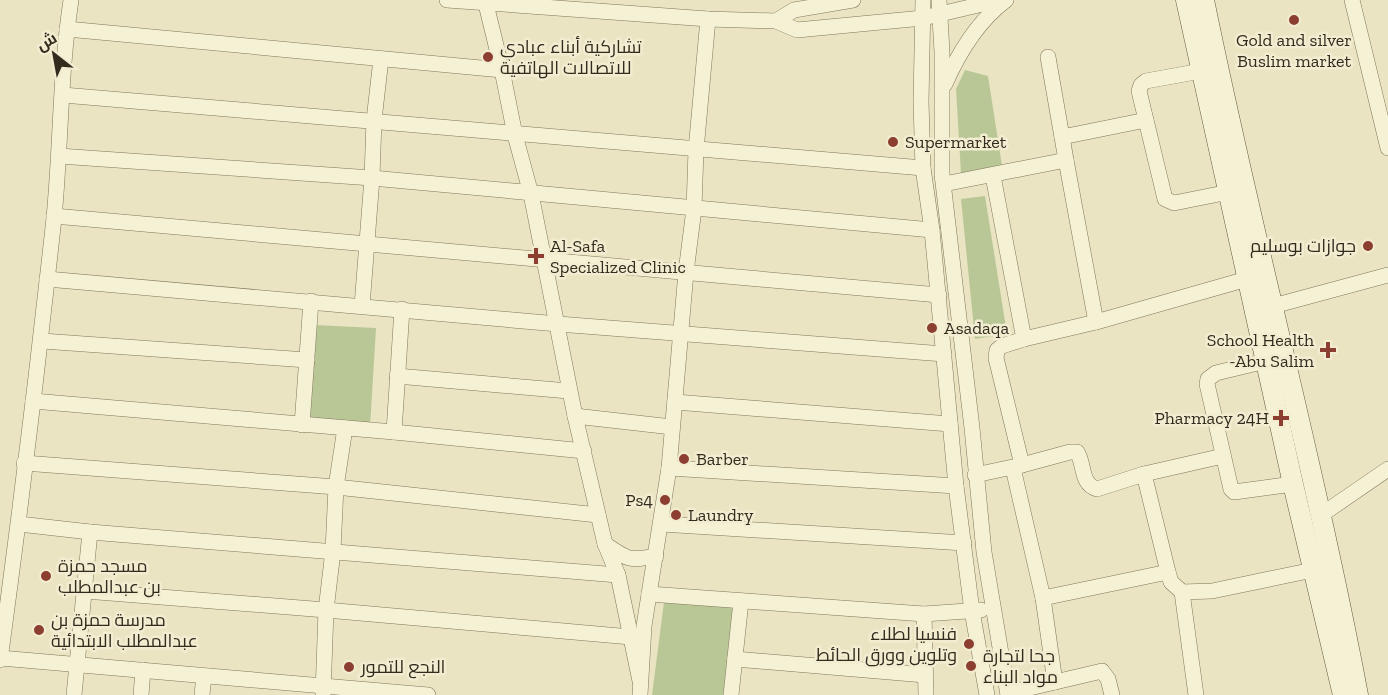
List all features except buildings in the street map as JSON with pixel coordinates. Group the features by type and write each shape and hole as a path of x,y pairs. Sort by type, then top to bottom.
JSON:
{"main road":[{"path":"1186,0 1228,192 1273,306 1321,515 1343,695"},
{"path":"1204,0 1252,255 1247,279 1313,570 1331,602 1358,695"}],"street":[{"path":"71,0 42,341 24,463 19,524 0,659 204,676 262,688 428,695"},
{"path":"447,0 572,4 708,19 776,21 797,30 923,18 940,7 1000,0"},
{"path":"776,21 794,10 828,2 853,0"},
{"path":"923,0 921,102 923,168 939,294 956,486 972,611 987,695"},
{"path":"942,89 966,43 995,9 1006,0"},
{"path":"1352,0 1388,148"},
{"path":"485,2 515,135 531,194 558,324 569,391 605,544 618,575 640,688"},
{"path":"940,7 944,184 984,552 1008,694 1102,671 1108,679 1112,695"},
{"path":"640,688 644,626 669,468 686,272 694,209 696,150 708,19"},
{"path":"67,29 502,70"},
{"path":"1048,57 1096,322"},
{"path":"362,306 374,120 381,59"},
{"path":"1201,71 1146,81 1141,85 1139,92 1162,195 1165,199 1174,203 1228,192"},
{"path":"63,95 923,168"},
{"path":"1062,137 1146,120"},
{"path":"59,156 372,178 932,230"},
{"path":"944,184 1066,160"},
{"path":"993,176 1024,339"},
{"path":"54,216 939,294"},
{"path":"1273,306 1388,274"},
{"path":"47,279 558,324 944,354"},
{"path":"1055,682 1043,598 996,350 1024,339 1096,322 1247,279"},
{"path":"302,425 311,301"},
{"path":"394,432 402,309"},
{"path":"42,341 307,360"},
{"path":"1266,361 1216,373 1208,379 1207,384 1222,456 1231,489 1234,492 1293,484"},
{"path":"397,376 569,391"},
{"path":"33,401 584,451"},
{"path":"675,402 950,424"},
{"path":"575,416 672,427"},
{"path":"323,690 326,610 333,551 336,487 345,428"},
{"path":"975,475 1077,452 1081,458 1086,482 1090,487 1097,489 1144,474 1222,456"},
{"path":"24,463 336,487 598,514"},
{"path":"669,468 956,486"},
{"path":"1321,515 1388,469"},
{"path":"1144,474 1168,572 1176,588 1182,592 1212,591 1313,570"},
{"path":"19,524 90,532 618,575"},
{"path":"661,524 964,543"},
{"path":"74,695 90,532"},
{"path":"605,544 626,558 634,560 656,556"},
{"path":"1043,598 1168,572"},
{"path":"85,591 631,637"},
{"path":"1182,592 1196,695"},
{"path":"649,594 924,614 993,610"},
{"path":"731,695 741,601"},
{"path":"924,614 926,695"},
{"path":"735,659 926,675"},
{"path":"141,695 143,670"},
{"path":"202,695 204,676"}],"green space":[{"path":"965,70 988,76 1002,166 961,173 956,89"},
{"path":"985,196 1007,334 975,339 961,199"},
{"path":"315,325 376,328 370,427 309,424"},
{"path":"664,602 734,605 725,695 652,695"}],"place":[{"name":"Gold and silver Buslim market","path":"1294,20"},
{"name":"تشاركية أبناء عبادي للاتصالات الهاتفية","path":"488,57"},
{"name":"Supermarket","path":"893,142"},
{"name":"جوازات بوسليم","path":"1368,246"},
{"name":"Al-Safa Specialized Clinic","path":"536,256"},
{"name":"Asadaqa","path":"932,328"},
{"name":"School Health -Abu Salim","path":"1328,350"},
{"name":"Pharmacy 24H","path":"1281,418"},
{"name":"Barber","path":"684,459"},
{"name":"Ps4","path":"665,500"},
{"name":"Laundry","path":"676,515"},
{"name":"مسجد حمزة بن عبدالمطلب","path":"46,576"},
{"name":"مدرسة حمزة بن عبدالمطلب الابتدائية","path":"39,630"},
{"name":"فنسيا لطلاء وتلوين وورق الحائط","path":"969,644"},
{"name":"جحا لتجارة مواد البناء","path":"971,666"},
{"name":"النجع للتمور","path":"349,667"}]}
